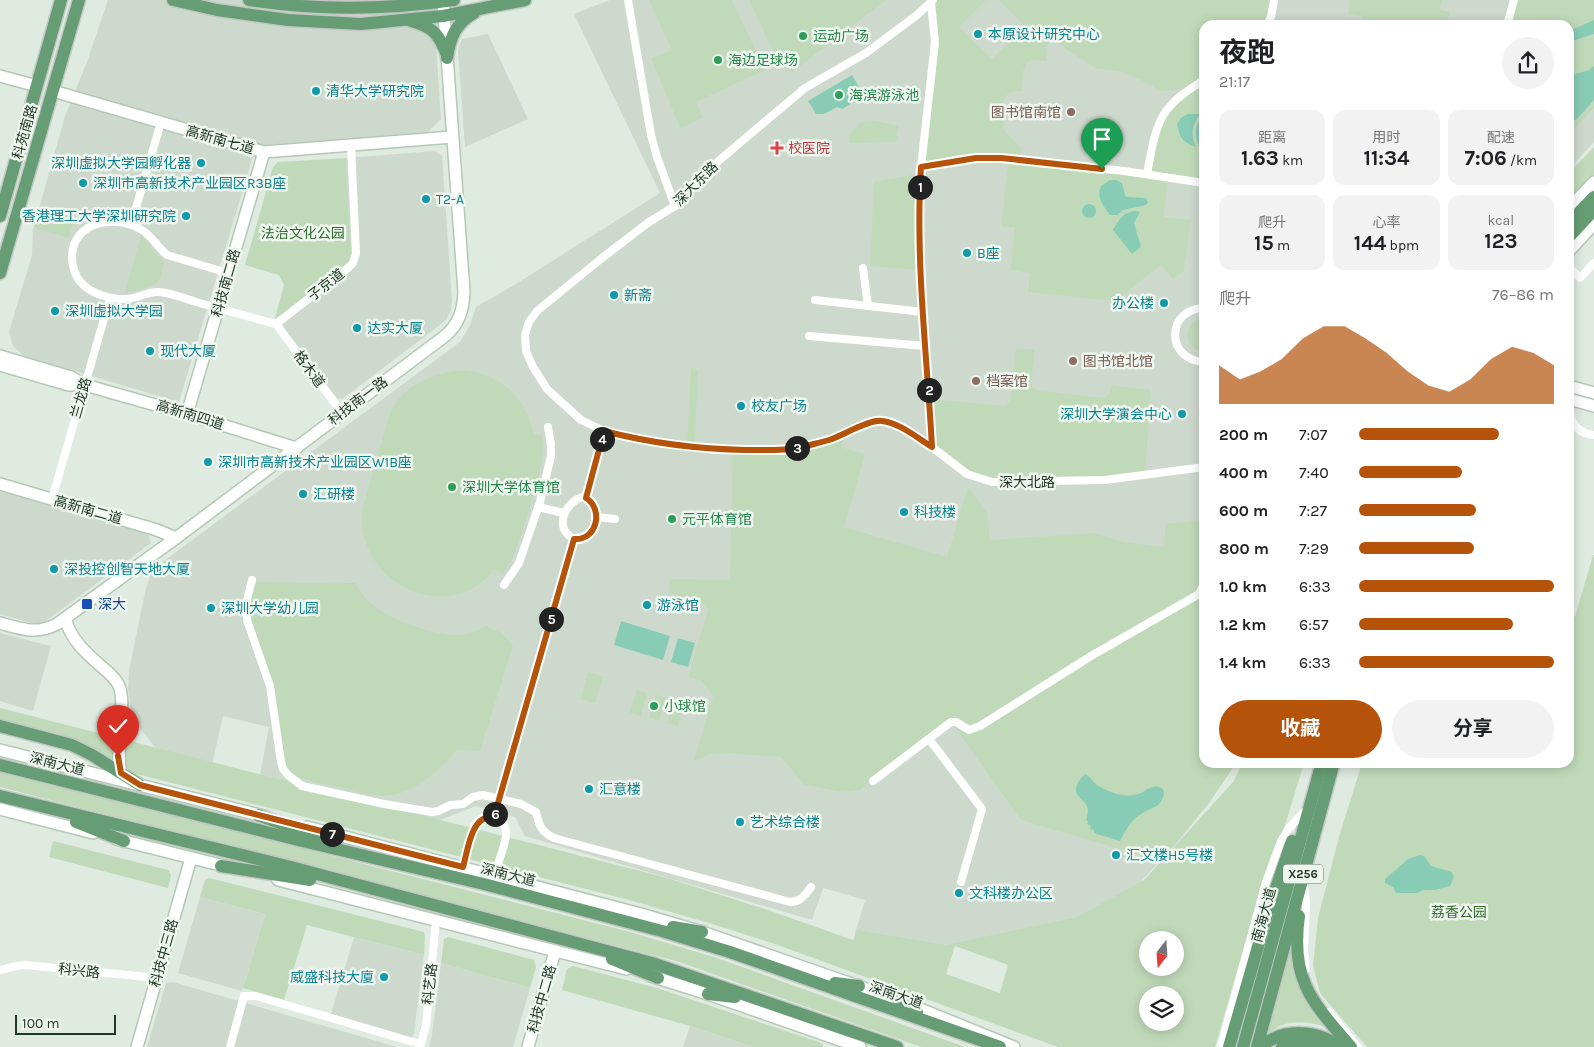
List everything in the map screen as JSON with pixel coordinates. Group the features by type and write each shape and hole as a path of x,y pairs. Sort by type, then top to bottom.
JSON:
{"main road":[{"name":"科苑南路","path":"0,216 62,0"},
{"name":"科苑南路","path":"0,273 79,0"},
{"path":"173,0 217,10 288,20 362,24 444,16 526,0"},
{"path":"249,0 285,6 360,9 413,2 447,1"},
{"path":"447,58 449,46 458,25 468,16 480,10"},
{"path":"407,20 427,27 438,35 447,58"},
{"path":"1574,218 1594,197"},
{"path":"1574,232 1594,210"},
{"path":"0,726 72,745 92,754 140,785"},
{"name":"深南大道","path":"2,766 570,906 671,933 1000,1047"},
{"name":"南海大道","path":"1243,1047 1256,980 1320,768"},
{"name":"南海大道","path":"1259,1047 1332,768"},
{"path":"1229,1047 1256,980 1271,903 1288,852 1315,786"},
{"path":"0,796 291,867 652,963 897,1047"},
{"path":"34,805 124,841"},
{"path":"258,815 377,858"},
{"path":"1306,863 1296,939 1300,972 1306,988 1319,1010 1351,1047"},
{"path":"221,866 370,889"},
{"path":"570,906 702,932"},
{"path":"551,936 658,978"},
{"path":"806,979 859,986"},
{"path":"708,994 762,1000"},
{"path":"898,1000 936,1024"},
{"path":"1259,1047 1283,1035 1306,1033 1328,1039 1340,1047"},
{"path":"1282,1047 1296,1043 1320,1046"}],"street":[{"path":"628,0 651,134 675,206"},
{"path":"1269,20 1274,0"},
{"path":"1508,20 1514,0"},
{"name":"科技南一路","path":"0,623 23,629 41,630 50,628 64,619 176,538 445,336 455,326 461,315 464,292 444,16 447,1"},
{"path":"932,1 935,42 921,167 919,208 923,312 932,447"},
{"name":"深大东路","path":"604,431 581,420 547,389 532,367 526,351 525,335 529,322 537,311 586,270 649,222 675,206 716,163 805,88 866,53 917,15 932,1"},
{"path":"0,76 37,86"},
{"path":"1148,174 1152,147 1159,124 1171,104 1199,84"},
{"name":"高新南七道","path":"53,91 264,152 452,137"},
{"path":"131,225 161,122"},
{"name":"子京道","path":"276,324 348,268 354,260 356,254 350,146"},
{"name":"科技南二路","path":"187,414 264,152"},
{"path":"921,167 961,159 1001,158 1148,174 1199,182"},
{"path":"1574,203 1594,182"},
{"path":"228,273 167,255 147,233 131,225 114,221 95,223 81,234 74,247 73,265 80,282 93,292 110,298 130,298 160,292 276,324"},
{"path":"1574,246 1594,224"},
{"path":"1574,272 1580,278 1594,262"},
{"path":"863,268 868,306"},
{"name":"兰龙路","path":"52,499 110,298"},
{"path":"815,300 923,312"},
{"path":"1199,309 1192,310 1182,317 1178,322 1175,334 1176,344 1182,353 1192,361 1199,362"},
{"name":"格木道","path":"276,324 342,413"},
{"path":"808,336 925,346"},
{"name":"高新南四道","path":"0,356 71,376 85,385"},
{"name":"高新南四道","path":"0,365 69,385 85,385 296,448"},
{"path":"1574,388 1594,393"},
{"path":"1574,400 1594,406"},
{"name":"深大北路","path":"604,431 625,437 715,450 772,450 798,448 830,440 872,421 880,420 903,428 967,474 981,479 1002,482 1105,480 1199,468"},
{"path":"1574,424 1583,432 1594,435"},
{"path":"504,585 519,563 538,507 551,456 548,427"},
{"path":"586,498 604,431"},
{"name":"高新南二道","path":"0,484 157,530 176,538"},
{"path":"586,498 593,504 597,517 596,523 590,533 583,538 574,539 565,530 564,513 566,508 576,499 586,498"},
{"path":"538,507 564,513"},
{"path":"597,517 615,518"},
{"path":"494,817 574,539"},
{"path":"252,580 247,600 247,620 270,686 281,762 288,776 302,786 426,812 438,811 451,805 463,804 478,795 499,798 528,807 536,812 538,826 544,833 554,838 790,902 796,902 804,897 811,887"},
{"path":"873,781 951,722 956,722 969,730 980,726 1091,656 1199,594"},
{"path":"64,619 72,638 118,684 122,694 118,756 121,773"},
{"path":"929,739 982,809 961,882"},
{"path":"0,750 494,874 641,914 702,932 859,986 1014,1047"},
{"path":"2,766 64,766"},
{"path":"0,809 658,978 860,1047"},
{"path":"1221,1047 1266,882 1281,841 1304,812"},
{"path":"463,867 476,825 482,818 494,817 504,825 506,833 494,874"},
{"name":"科技中三路","path":"137,1047 191,858"},
{"path":"1303,884 1306,913 1304,952 1309,978 1314,991 1358,1047"},
{"name":"科艺路","path":"420,1046 427,1016 436,920"},
{"name":"科技中二路","path":"528,1047 555,951"},
{"name":"科兴路","path":"0,970 24,965 148,977 158,975"},
{"path":"230,1047 244,996 256,996 420,1046"}],"shaded area":[{"name":"深圳虚拟大学园","path":"108,0 433,0 441,119 428,132 256,146 179,402 24,356 13,346 9,332 32,255 33,230 65,116 87,62"},
{"path":"610,0 1594,0 1594,142 1574,164 1574,20 1199,20 1199,768 1233,768 1209,803 1177,843 1130,893 1101,912 952,945 907,948 855,933 865,900 823,888 812,920 525,836 515,817 476,806 438,821 259,781 269,727 223,716 211,769 170,755 154,746 134,721 128,689 129,671 145,592 151,573 157,566 460,342 470,325 476,307 660,193 574,14"},
{"path":"1594,20 1594,34 1574,40 1574,29"},
{"path":"488,34 528,119 465,147 458,50 462,39"},
{"path":"1594,66 1594,100 1574,120 1574,74 1589,70"},
{"name":"海滨游泳池","path":"852,75 862,92 860,99 842,109 837,107 824,114 816,114 808,101"},
{"path":"1188,114 1199,114 1193,130 1196,147 1188,144 1180,136 1177,124 1181,118"},
{"path":"1199,122 1199,145 1196,131"},
{"path":"435,151 442,156 452,301 451,310 446,320 432,331 342,399 337,398 277,319 351,257 346,158"},
{"path":"1110,180 1122,183 1127,197 1146,198 1148,202 1146,205 1123,210 1118,215 1110,215 1099,194 1101,186"},
{"path":"1089,204 1094,206 1096,211 1094,216 1089,218 1084,216 1082,211 1084,206"},
{"path":"1136,211 1140,212 1134,223 1141,247 1132,254 1113,230 1124,215"},
{"name":"深投控创智天地大厦","path":"0,490 148,534 151,543 43,623 31,623 0,614"},
{"path":"621,621 670,636 663,660 614,645"},
{"path":"0,633 51,646 33,711 0,701"},
{"path":"678,638 695,643 688,667 671,662"},
{"path":"1086,774 1097,785 1118,794 1136,795 1152,787 1157,787 1162,788 1164,795 1158,805 1134,819 1120,841 1094,833 1094,830 1090,829 1091,826 1087,824 1087,805 1076,791 1076,786"},
{"path":"1420,855 1424,856 1431,866 1452,872 1454,877 1450,886 1417,893 1396,893 1393,887 1385,883 1385,879 1408,859"},
{"path":"200,897 265,914 242,991 178,973"},
{"path":"354,937 424,955 414,1034 411,1038 331,1014"},
{"path":"441,963 530,988 513,1047 429,1047"},
{"path":"173,982 397,1047 147,1047 166,983"},
{"path":"690,1026 753,1047 683,1047"}],"green space":[{"name":"海边足球场","path":"732,0 765,70 696,102 703,118 680,128 651,58 672,50 649,1"},
{"name":"运动广场","path":"749,0 886,0 791,73 771,47"},
{"path":"933,0 986,0 959,27 992,59 1025,26 999,0 1274,0 1268,20 1199,20 1199,182 1168,178 1164,217 1191,220 1184,271 1173,279 1161,265 1113,301 1028,292 1030,273 1010,270 1015,228 1001,226 1009,159 1001,158 921,167 934,64","holes":["1049,34 1067,50 1096,68 1124,72 1159,91 1191,88 1159,124 1147,174 1021,160 1021,148 1003,129 1005,113 1001,113 1005,97 1011,92 1021,91 1026,64 1032,60 1046,61"]},
{"path":"1350,0 1442,0 1440,9 1450,12 1448,20 1363,20 1363,16 1348,14"},
{"path":"1514,0 1594,0 1594,108 1574,130 1574,20 1508,20"},
{"path":"875,121 899,126 896,142 849,143 848,137 861,122"},
{"path":"1594,147 1594,176 1574,194 1574,168"},
{"name":"法治文化公园","path":"346,158 350,261 277,319 275,318 284,285 279,275 245,265 273,167 278,162"},
{"path":"918,174 919,270 870,266 874,182"},
{"path":"40,208 75,218 69,238 34,228"},
{"path":"141,235 164,262 161,277 157,283 144,289 125,292"},
{"path":"1199,319 1199,351 1192,346 1188,335 1192,324"},
{"path":"1016,348 1035,350 1031,382 1032,387 1037,390 1105,398 1110,392 1112,385 1151,390 1145,474 1105,480 981,479 932,447 930,399 1005,406 1010,402"},
{"path":"691,367 698,370 695,442 687,442"},
{"name":"深圳大学体育馆","path":"464,370 478,372 490,377 511,390 525,410 531,422 534,435 542,434 542,462 525,524 512,558 503,574 494,569 475,587 452,596 429,596 406,588 387,574 372,555 363,532 363,506 387,423 398,401 413,386 433,376"},
{"path":"845,433 841,447 865,454 844,527 947,557 968,487 987,513 990,540 1094,533 1123,542 1163,547 1166,524 1192,521 1199,522 1199,768 1233,768 1209,803 1160,861 1021,820 951,722 860,790 843,792 805,785 781,757 725,753 711,754 694,761 713,696 702,681 688,677 708,610 705,604 669,593 670,579 730,580 732,450 772,450"},
{"name":"荔香公园","path":"1594,555 1594,1047 1367,1047 1320,993 1313,965 1318,918 1339,837 1360,768 1574,768 1575,617"},
{"path":"255,582 355,583 369,602 377,608 412,625 449,635 466,634 486,626 502,633 513,646 480,751 457,750 424,781 404,792 393,795 369,795 305,780 290,772 286,768 282,756 278,708 274,691 254,632 251,608"},
{"path":"588,672 603,676 595,703 580,699"},
{"path":"637,690 647,693 641,716 630,713"},
{"path":"656,695 666,698 659,721 649,718"},
{"path":"674,700 684,703 678,726 667,723"},
{"path":"0,708 664,877 768,910 853,940 857,930 946,945 1077,917 1144,880 1234,781 1240,768 1302,768 1278,848 1246,940 1215,1047 1058,1047 775,944 629,900 121,770 0,722","holes":["955,946 1008,965 1000,993 946,974"]},
{"path":"0,771 630,932 717,958 965,1047 921,1047 676,961 0,787"},
{"path":"53,841 168,870 171,875 168,888 49,857"},
{"path":"209,878 424,932 424,955 307,925 284,1000 243,988 265,914 200,897 205,880"},
{"path":"448,937 534,960 536,967 530,988 441,963 444,939"},
{"path":"1292,943 1326,1027 1311,1023 1295,1022 1281,1026 1269,1035 1268,1034"},
{"path":"573,966 657,988 819,1042 823,1047 753,1047 690,1026 562,990 567,969"}],"place":[{"name":"本原设计研究中心","path":"978,34"},
{"name":"运动广场","path":"803,36"},
{"name":"海边足球场","path":"718,60"},
{"name":"清华大学研究院","path":"316,91"},
{"name":"海滨游泳池","path":"839,95"},
{"name":"图书馆南馆","path":"1071,112"},
{"name":"校医院","path":"777,148"},
{"name":"深圳虚拟大学园孵化器","path":"201,163"},
{"name":"深圳市高新技术产业园区R3B座","path":"83,183"},
{"name":"T2-A","path":"426,199"},
{"name":"香港理工大学深圳研究院","path":"186,216"},
{"name":"B座","path":"967,253"},
{"name":"新斋","path":"614,295"},
{"name":"办公楼","path":"1164,303"},
{"name":"深圳虚拟大学园","path":"55,311"},
{"name":"达实大厦","path":"357,328"},
{"name":"现代大厦","path":"150,351"},
{"name":"图书馆北馆","path":"1073,361"},
{"name":"档案馆","path":"976,381"},
{"name":"校友广场","path":"741,406"},
{"name":"深圳大学演会中心","path":"1182,414"},
{"name":"深圳市高新技术产业园区W1B座","path":"208,462"},
{"name":"深圳大学体育馆","path":"452,487"},
{"name":"汇研楼","path":"303,494"},
{"name":"科技楼","path":"904,512"},
{"name":"元平体育馆","path":"672,519"},
{"name":"深投控创智天地大厦","path":"54,569"},
{"name":"深大","path":"87,604"},
{"name":"游泳馆","path":"647,605"},
{"name":"深圳大学幼儿园","path":"211,608"},
{"name":"小球馆","path":"654,706"},
{"name":"汇意楼","path":"589,789"},
{"name":"艺术综合楼","path":"740,822"},
{"name":"汇文楼H5号楼","path":"1116,855"},
{"name":"文科楼办公区","path":"959,893"},
{"name":"威盛科技大廈","path":"384,977"}],"route":[{"path":"118,756 121,773 140,785 463,867 474,828 478,821 486,817 494,817 574,539 579,540 586,536 596,523 596,511 590,500 586,498 604,431 625,437 715,450 772,450 798,448 830,440 872,421 880,420 903,428 932,447 925,346 919,208 921,167 961,159 1001,158 1102,169"}]}
